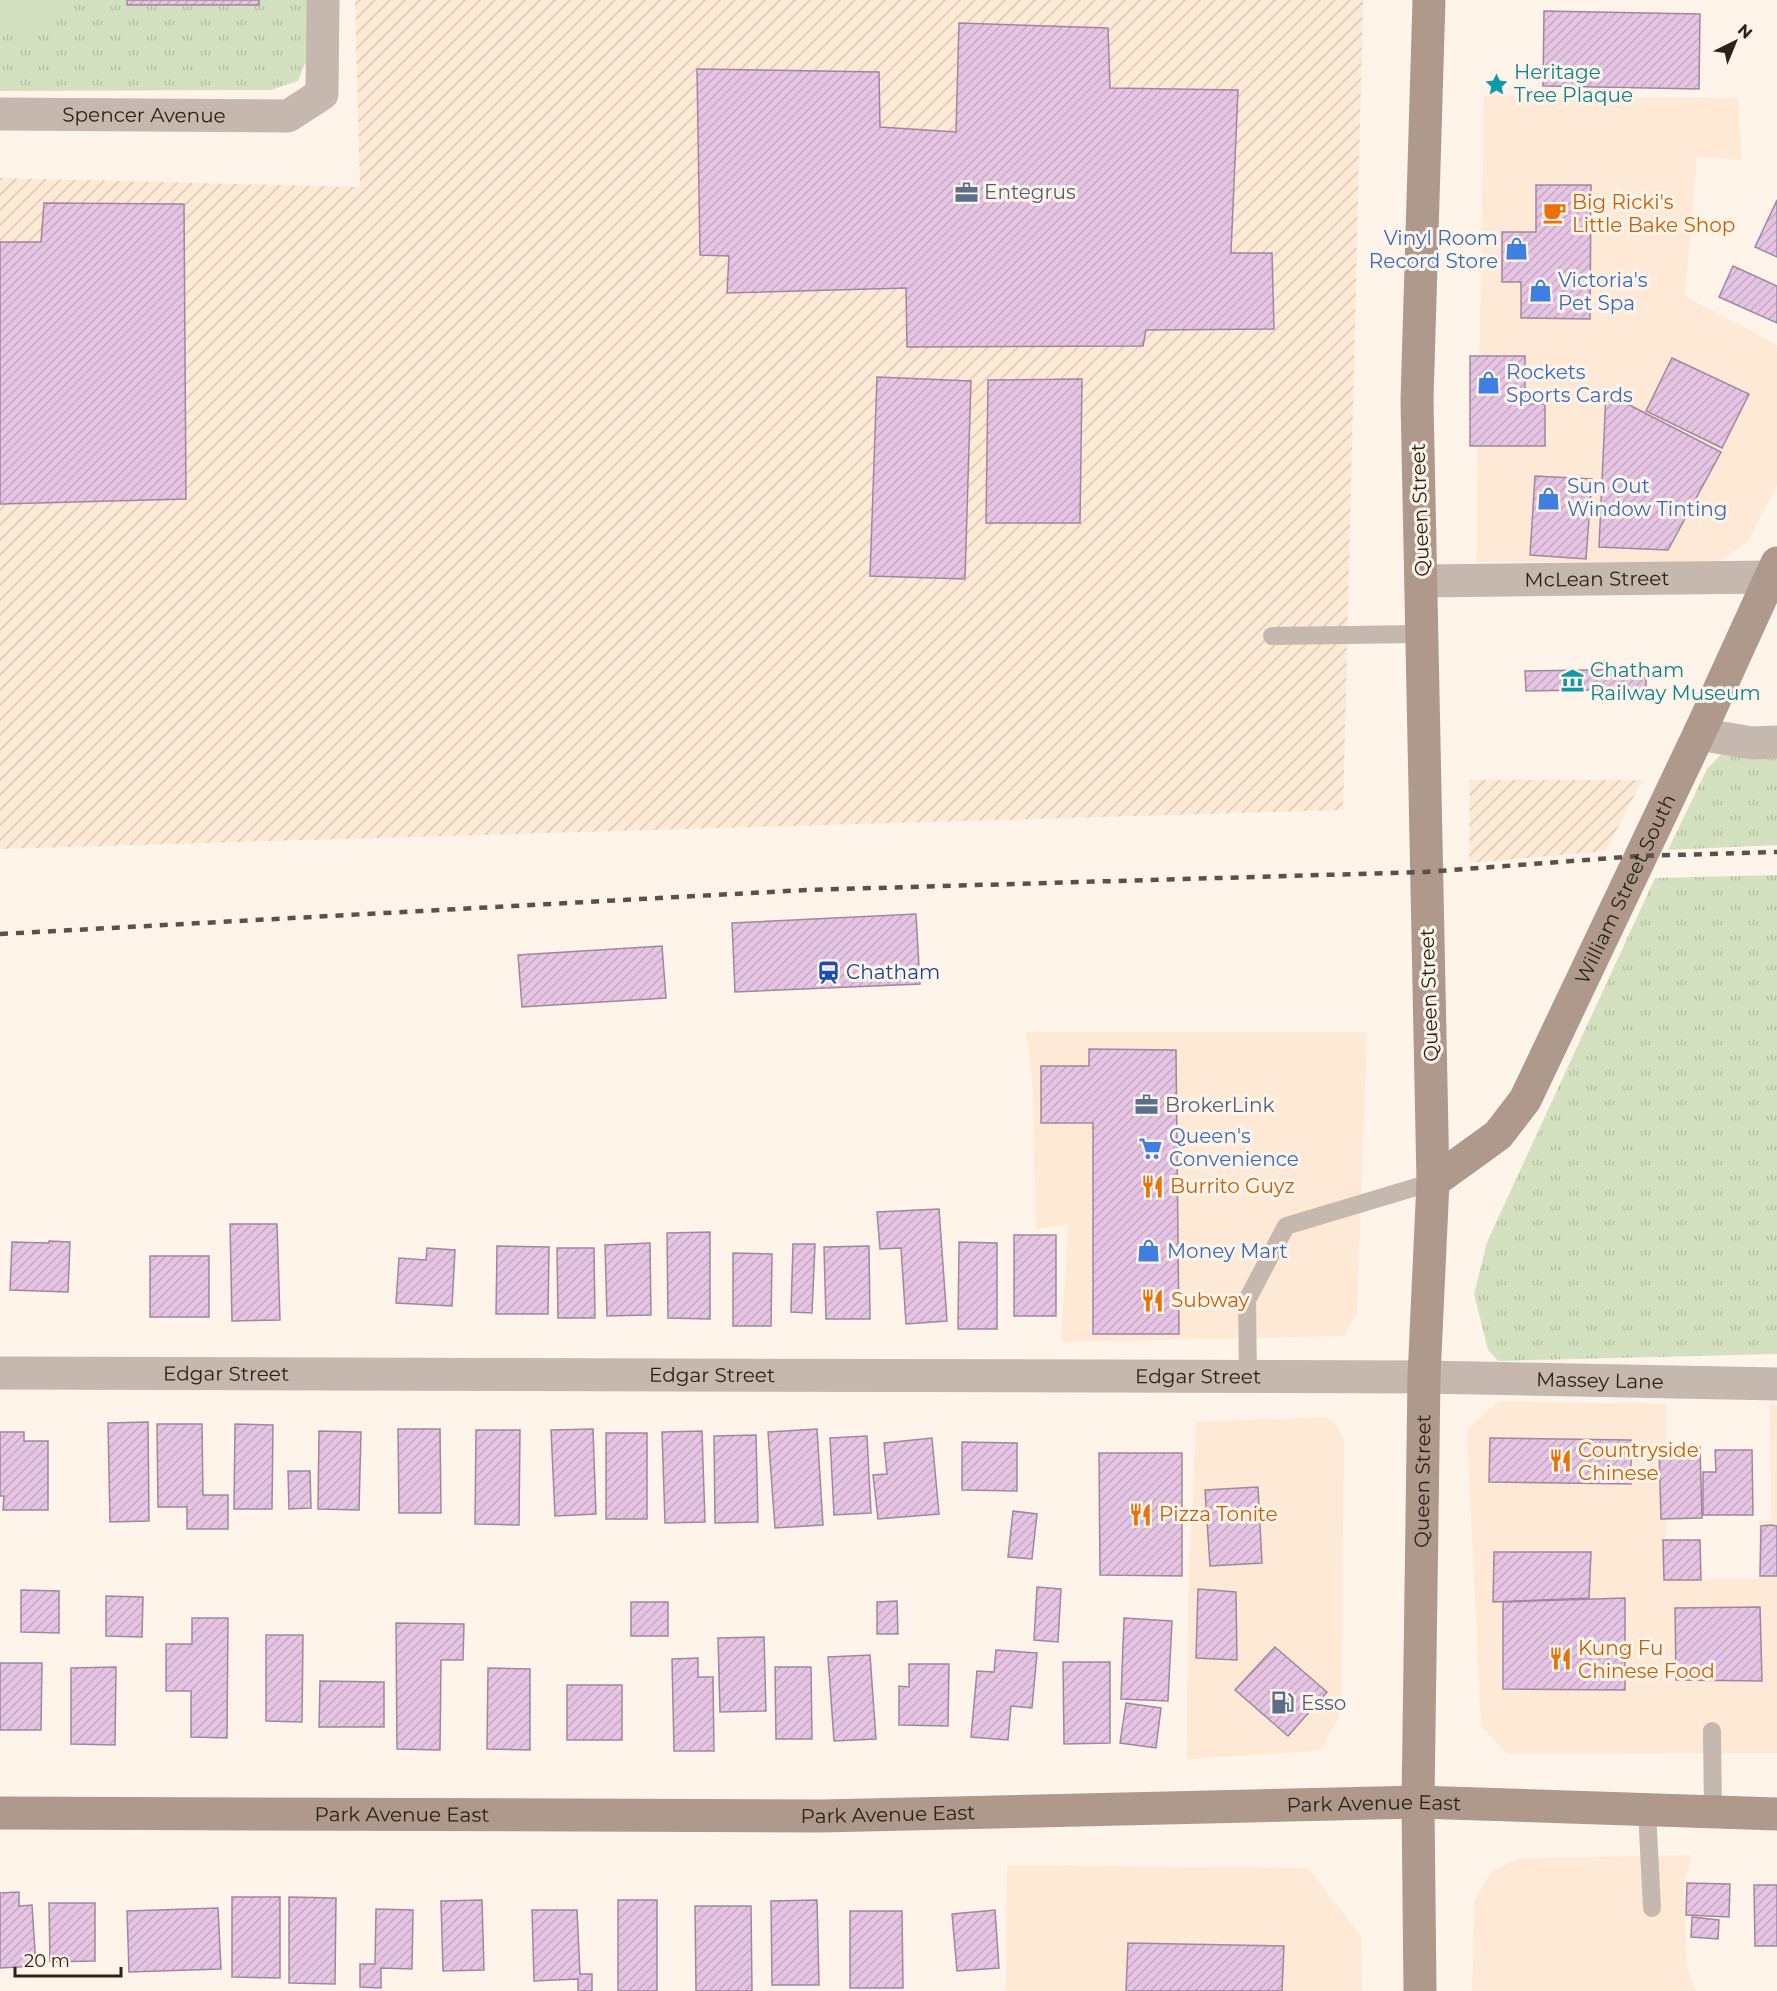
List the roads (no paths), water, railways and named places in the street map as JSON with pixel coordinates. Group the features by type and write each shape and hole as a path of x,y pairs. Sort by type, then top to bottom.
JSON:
{"main road":[{"name":"Queen Street","path":"1420,1991 1418,1802 1424,1377 1433,1182 1421,634 1423,581 1417,400 1429,0"},
{"name":"William Street South","path":"1433,1182 1498,1135 1525,1100 1700,735 1774,570"},
{"name":"Park Avenue East","path":"0,1813 821,1816 1418,1802 1777,1814"}],"street":[{"name":"Spencer Avenue","path":"0,114 288,116 321,94 323,0"},
{"name":"McLean Street","path":"1423,581 1774,570"},
{"path":"1700,735 1752,743 1777,742"},
{"name":"Edgar Street","path":"0,1372 1424,1377"},
{"name":"Massey Lane","path":"1424,1377 1777,1384"}],"lane":[{"path":"1272,636 1384,637 1421,634"},
{"path":"1248,1377 1247,1300 1286,1226 1433,1182"},
{"path":"1712,1731 1713,1812"},
{"path":"1647,1811 1652,1908"}],"railway":[{"path":"0,934 806,890 1425,872 1639,856 1777,852"}],"place":[{"name":"Heritage Tree Plaque","path":"1496,84"},
{"name":"Entegrus","path":"966,192"},
{"name":"Big Ricki's Little Bake Shop","path":"1554,213"},
{"name":"Vinyl Room Record Store","path":"1516,249"},
{"name":"Victoria's Pet Spa","path":"1540,291"},
{"name":"Rockets Sports Cards","path":"1488,383"},
{"name":"Sun Out Window Tinting","path":"1549,498"},
{"name":"Chatham Railway Museum","path":"1572,681"},
{"name":"Chatham","path":"828,972"},
{"name":"BrokerLink","path":"1147,1105"},
{"name":"Queen's Convenience","path":"1151,1148"},
{"name":"Burrito Guyz","path":"1152,1186"},
{"name":"Money Mart","path":"1149,1251"},
{"name":"Subway","path":"1153,1300"},
{"name":"Countryside Chinese","path":"1560,1461"},
{"name":"Pizza Tonite","path":"1141,1514"},
{"name":"Kung Fu Chinese Food","path":"1560,1659"},
{"name":"Esso","path":"1283,1703"}]}
